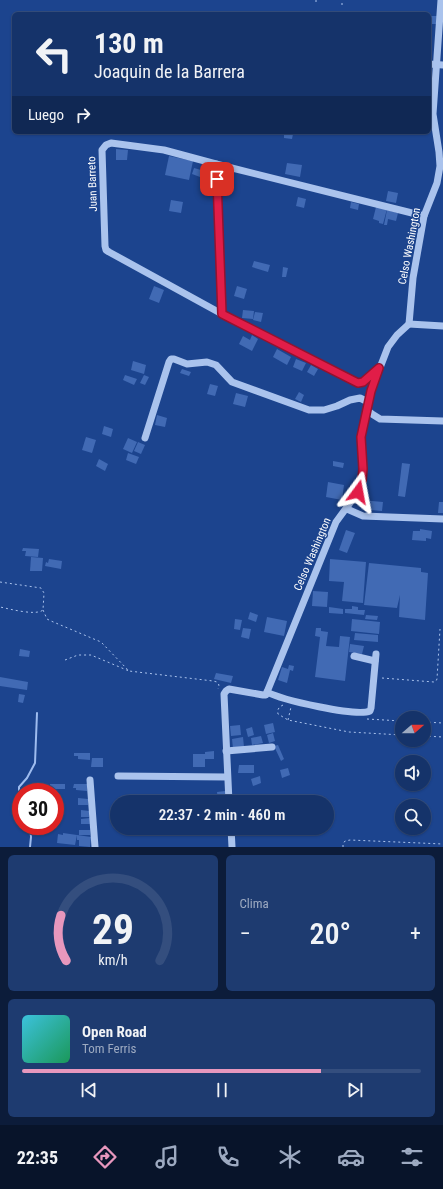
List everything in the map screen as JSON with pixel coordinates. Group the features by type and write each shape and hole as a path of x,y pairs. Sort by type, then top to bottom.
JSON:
{"street":[{"name":"Celso Washington","path":"267,692 336,522 358,492 362,480 363,469 361,437 371,391 388,346 409,324 413,278 424,216 437,183 440,166 433,114 440,65 441,0"},
{"name":"Juan Barreto","path":"222,314 106,250 102,150 106,145 111,143 164,150 424,216"},
{"path":"216,164 222,314 358,383 363,382 379,368"},
{"path":"409,324 443,326"},
{"path":"145,438 171,359 187,364 207,362 216,365 232,382 309,410 324,410 350,400 360,398 368,402"},
{"path":"366,410 380,419 443,421"},
{"path":"347,509 363,516 443,518"},
{"path":"228,795 224,694 226,691 229,689 263,695 266,695 267,692 274,696 313,706 355,713 367,712 370,711 371,708 376,657 354,656"},
{"path":"226,751 272,747"},
{"path":"118,776 227,777"},
{"path":"90,780 95,847"},
{"path":"231,835 232,847"}],"path":[{"path":"342,0 342,5"},
{"path":"0,582 41,588 44,590 43,610 47,619 101,642 129,671"},
{"path":"0,607 30,612 39,612 43,610"},
{"path":"374,677 436,681 440,629"},
{"path":"65,660 78,655 91,655 129,671 217,682 219,685 218,691"},
{"path":"287,704 279,707 277,711 282,718 288,720 349,732 395,735"},
{"path":"288,720 292,705"},
{"path":"364,718 395,720"},
{"path":"431,722 443,723"},
{"path":"431,736 443,737"},
{"path":"343,847 345,841 350,840 443,844"}],"building":[{"path":"431,16 437,16 436,24 431,24"},
{"path":"284,134 293,134 292,139 284,138"},
{"path":"116,149 128,150 127,160 116,160"},
{"path":"169,156 193,161 189,180 165,175"},
{"path":"287,163 302,165 300,177 285,174"},
{"path":"194,168 201,170 200,177 192,174"},
{"path":"388,191 398,193 396,203 386,201"},
{"path":"298,197 306,199 304,208 296,206"},
{"path":"171,200 183,202 181,213 169,211"},
{"path":"351,202 359,204 358,210 350,208"},
{"path":"376,207 387,209 383,224 373,219"},
{"path":"387,210 398,213 396,221 388,219 387,225 384,225"},
{"path":"254,261 270,265 268,272 252,267"},
{"path":"283,267 288,268 286,277 282,277"},
{"path":"154,286 164,290 159,303 149,299"},
{"path":"237,286 247,289 244,299 234,296"},
{"path":"243,310 254,311 253,319 242,318"},
{"path":"255,312 263,313 261,322 253,320"},
{"path":"252,335 258,339 252,351 239,344 243,336 250,340"},
{"path":"277,349 291,357 287,365 273,357"},
{"path":"296,359 306,363 302,371 293,367"},
{"path":"133,361 146,365 144,374 131,370"},
{"path":"311,365 318,369 314,376 307,372"},
{"path":"182,369 191,372 189,376 180,373"},
{"path":"125,375 137,379 134,385 123,380"},
{"path":"144,375 149,377 145,385 140,383"},
{"path":"210,384 218,386 215,396 207,394"},
{"path":"299,392 304,395 301,402 295,399"},
{"path":"236,393 248,396 245,407 233,404"},
{"path":"157,415 167,418 165,427 155,425"},
{"path":"104,426 113,429 111,437 102,434"},
{"path":"86,437 96,440 92,453 82,450"},
{"path":"128,438 137,442 132,453 123,449"},
{"path":"138,442 145,445 141,454 134,451"},
{"path":"128,453 139,457 136,464 126,460"},
{"path":"99,459 108,464 105,471 96,466"},
{"path":"333,461 344,463 343,468 333,466"},
{"path":"402,463 410,464 405,497 398,496"},
{"path":"328,482 344,485 342,500 326,497"},
{"path":"361,500 383,502 382,511 361,509"},
{"path":"439,502 443,502 443,513 438,513"},
{"path":"420,529 432,531 431,539 426,538 426,541 412,540 413,531 420,531"},
{"path":"346,530 355,533 347,553 339,550"},
{"path":"23,548 39,549 38,557 25,556 26,551 22,551"},
{"path":"31,557 43,558 42,571 30,571"},
{"path":"49,559 62,561 61,569 45,566"},
{"path":"330,559 366,562 363,603 342,601 344,582 329,581"},
{"path":"369,563 421,568 421,572 428,573 425,620 399,617 400,595 397,608 364,605"},
{"path":"313,591 328,592 327,607 312,606"},
{"path":"352,606 358,607 358,610 365,610 364,615 345,613 345,609 352,609"},
{"path":"329,607 343,609 343,614 329,613"},
{"path":"250,612 258,615 256,622 248,619"},
{"path":"366,615 378,616 377,620 365,619"},
{"path":"267,617 287,621 284,636 264,632"},
{"path":"235,619 242,620 240,630 234,629"},
{"path":"352,619 380,622 379,634 351,631"},
{"path":"243,628 251,629 249,639 241,637"},
{"path":"316,628 321,628 321,631 328,632 326,646 339,647 340,636 350,637 345,681 315,677 320,637 315,636"},
{"path":"355,633 378,635 378,642 354,640"},
{"path":"350,644 364,646 362,654 349,652"},
{"path":"20,649 30,651 29,657 19,656"},
{"path":"289,665 294,666 293,671 290,670 287,683 278,680 282,667 288,669"},
{"path":"216,673 233,676 231,683 214,679"},
{"path":"0,677 28,682 27,690 0,686"},
{"path":"19,694 25,695 23,703 18,702"},
{"path":"273,723 275,732 266,734 264,725"},
{"path":"240,725 241,735 231,736 230,726"},
{"path":"252,727 254,735 248,737 246,729"},
{"path":"273,733 275,741 269,743 267,735"},
{"path":"261,736 263,743 252,745 251,738"},
{"path":"243,737 244,747 233,749 232,739"},
{"path":"278,745 284,759 281,761 274,746"},
{"path":"214,751 214,759 205,759 205,767 193,767 193,754 205,754 205,752"},
{"path":"74,753 90,753 90,760 78,759 78,756 74,756"},
{"path":"92,758 103,758 103,767 91,767"},
{"path":"239,765 254,765 254,773 238,773"},
{"path":"288,768 290,775 282,778 280,770"},
{"path":"260,776 261,783 253,786 251,779"},
{"path":"74,784 87,784 87,791 76,790 76,788 73,788"},
{"path":"225,791 225,795 217,795 217,792"},
{"path":"78,798 88,799 88,805 78,805"},
{"path":"81,810 89,811 89,817 81,817"},
{"path":"90,818 90,824 81,824 81,819"},
{"path":"79,830 90,830 90,835 79,835"},
{"path":"64,833 77,835 75,845 57,843 58,835 64,835"},
{"path":"77,835 91,837 90,847 79,846"}],"waterway":[{"path":"23,783 35,763 37,713"},
{"path":"30,847 31,835"}],"route":[{"path":"217,179 222,314 358,383 363,382 379,368 371,391 361,437 363,469 362,480 358,492"}]}
